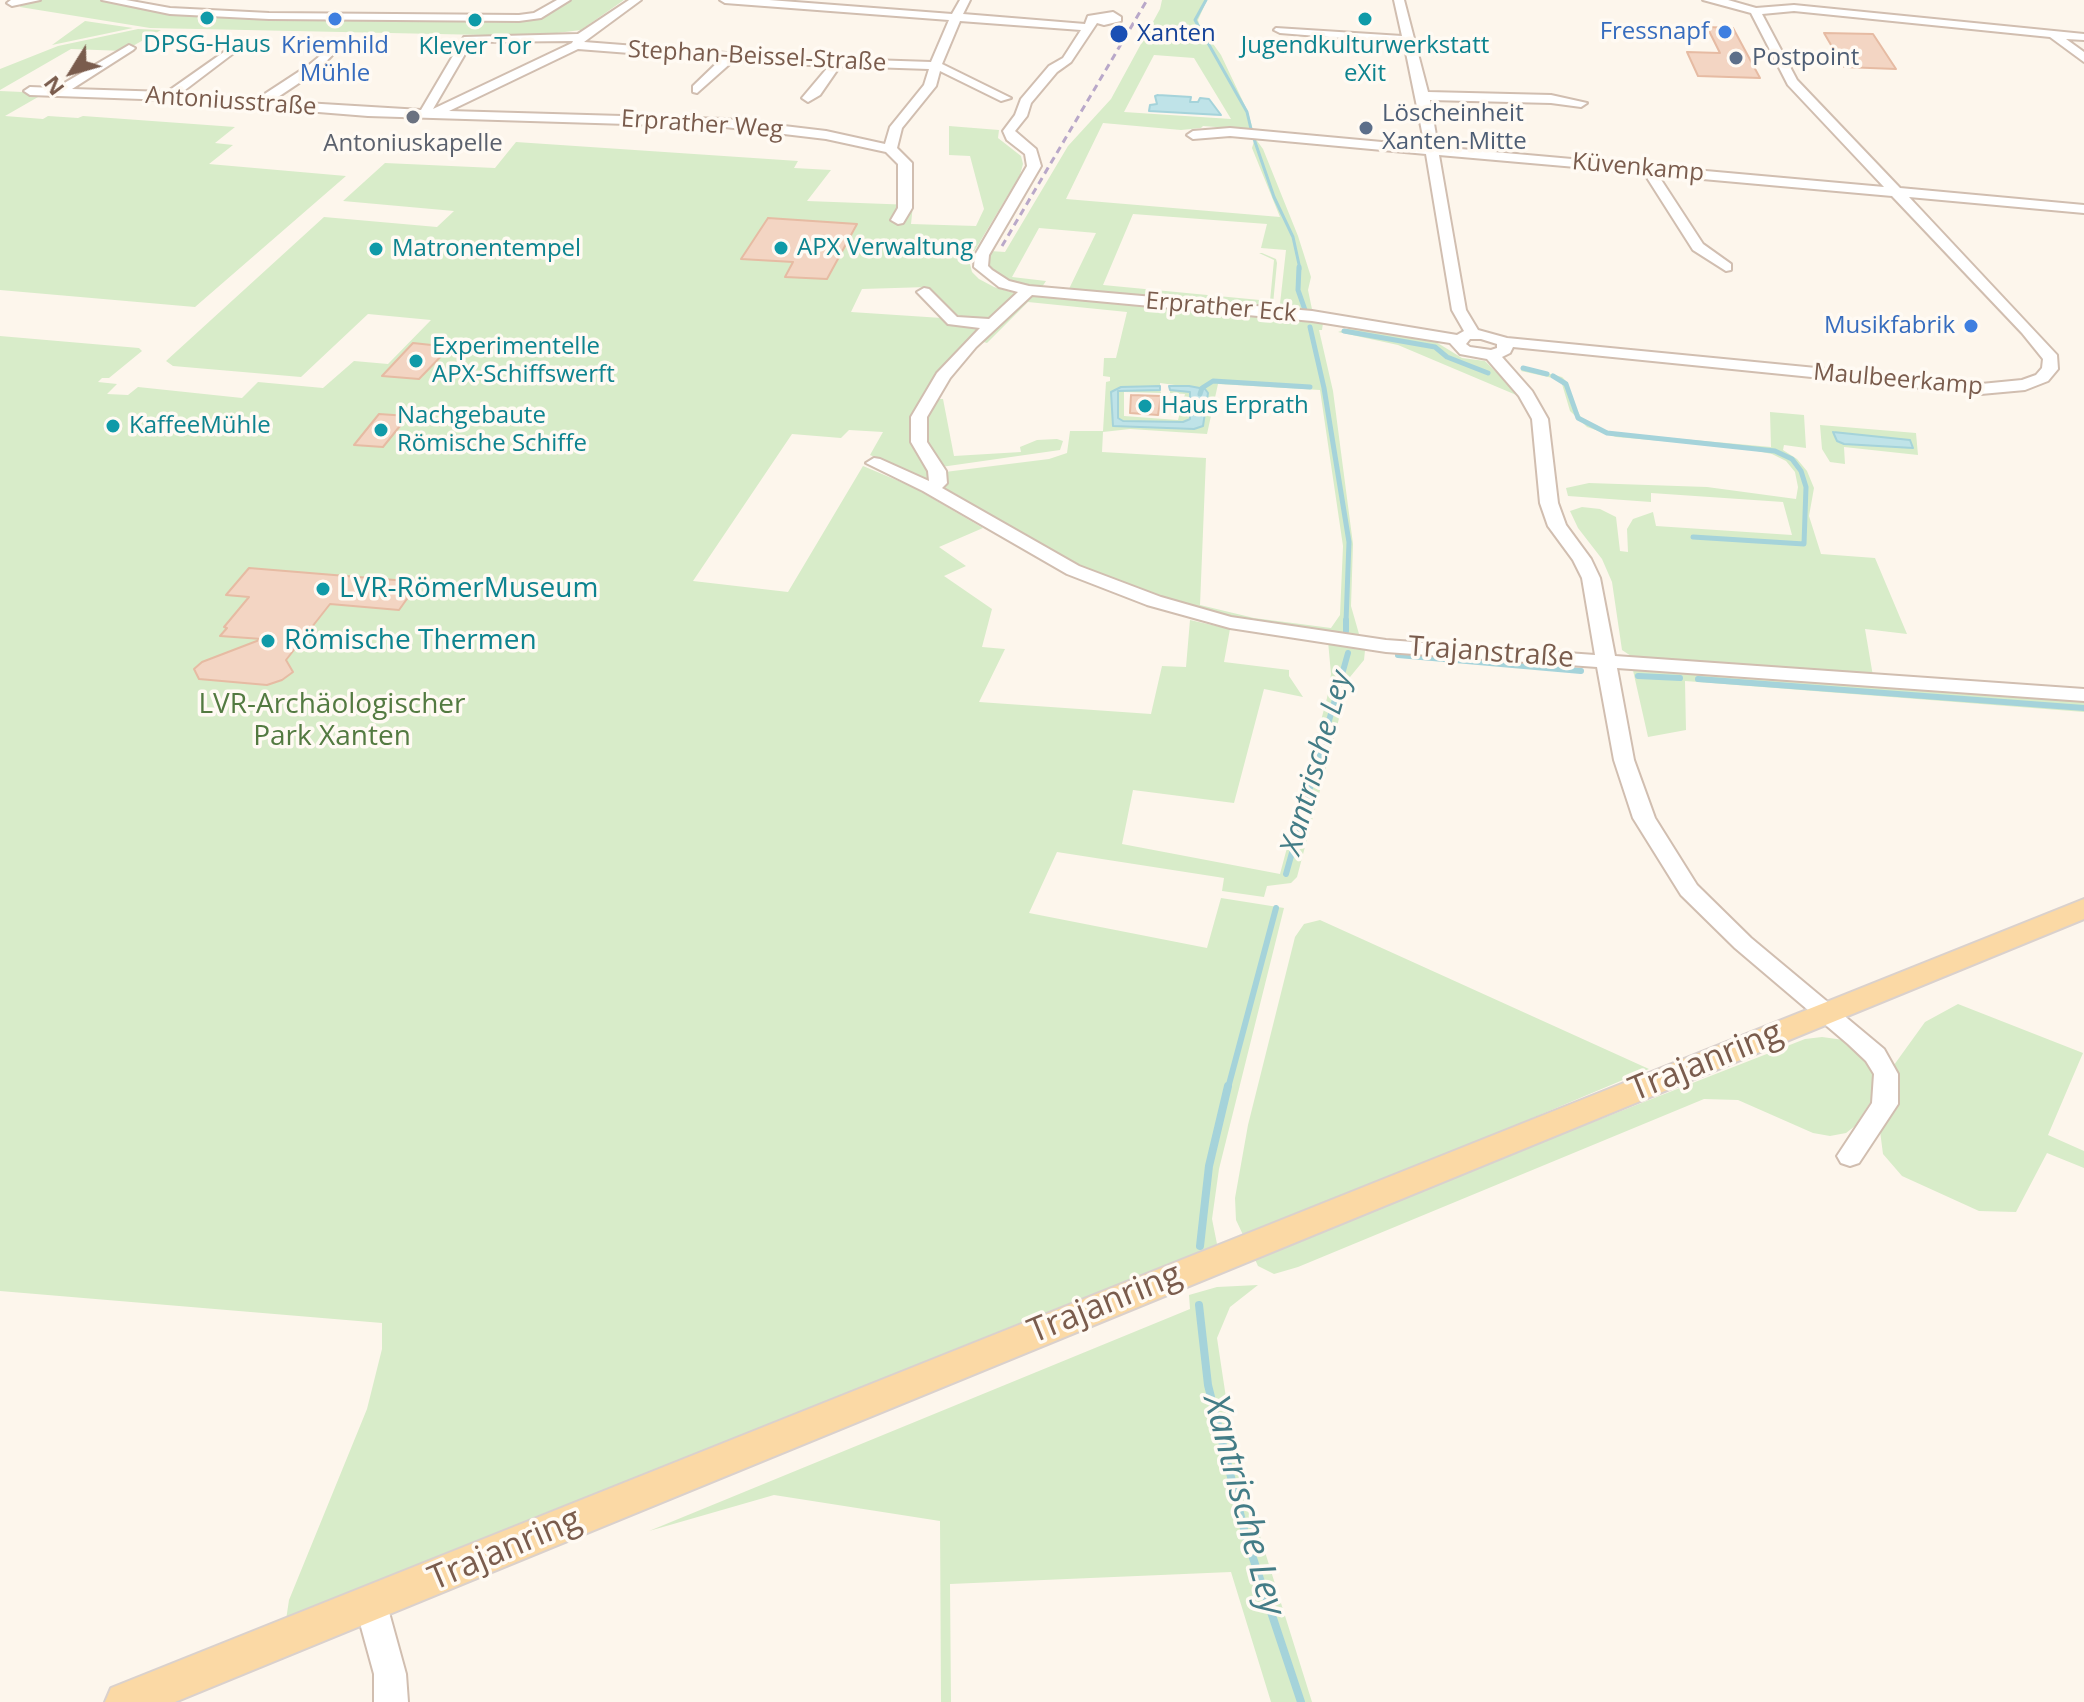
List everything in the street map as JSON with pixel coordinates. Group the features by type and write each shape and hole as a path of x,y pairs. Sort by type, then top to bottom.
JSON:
{"main road":[{"name":"Trajanring","path":"126,1702 2084,908"}],"street":[{"path":"0,9 9,2 35,0"},
{"path":"107,0 198,13 338,11 537,16 565,0"},
{"path":"198,13 217,0"},
{"path":"430,111 578,41 636,0"},
{"path":"725,0 957,19 1090,23 1117,19 1112,9"},
{"path":"898,220 905,208 905,163 890,149 896,127 930,86 942,44 965,0"},
{"path":"1399,0 1423,96 1430,150 1466,337 1457,344 1465,351 1492,355 1505,350 1505,342"},
{"path":"1708,0 2084,35"},
{"path":"1737,2 1755,11 1792,82 1897,192"},
{"path":"1755,11 1769,6"},
{"name":"Erprather Eck","path":"1090,23 1067,60 1044,78 1025,102 1021,116 1009,131 1031,152 1034,166 982,255 981,267 987,273 1004,284 1029,290 1312,316 1466,337"},
{"path":"1280,30 1410,40"},
{"path":"2052,32 2084,58"},
{"name":"Stephan-Beissel-Straße","path":"430,111 468,39 578,41 730,57 938,66"},
{"path":"60,91 129,48"},
{"path":"260,103 313,68 332,49"},
{"path":"170,96 231,50"},
{"path":"697,89 730,57"},
{"path":"808,98 837,63"},
{"path":"938,66 1005,98"},
{"name":"Antoniusstraße","path":"30,91 170,96 368,112 430,111"},
{"path":"1423,96 1551,99 1581,103"},
{"name":"Erprather Weg","path":"430,111 725,123 826,135 890,149"},
{"name":"Küvenkamp","path":"1193,135 1230,132 2084,209"},
{"path":"1648,169 1698,247 1726,267"},
{"name":"Maulbeerkamp","path":"1466,337 1492,336 1505,342 1981,389 2025,385 2042,378 2050,369 2051,358 1897,192"},
{"path":"929,487 938,483 937,471 919,442 919,417 943,376 1029,290"},
{"path":"924,292 953,321 992,324"},
{"path":"1492,355 1526,394 1540,419 1549,503 1557,526 1582,559 1591,578 1632,788 1662,851 1689,890 1743,943 1875,1055 1886,1074 1885,1104 1850,1156"},
{"name":"Trajanstraße","path":"874,463 929,487 1073,570 1110,586 1230,622 1386,646 2084,695"},
{"path":"371,1605 390,1674 391,1702"}],"green space":[{"path":"22,0 107,0 149,8 269,16 537,16 565,0 624,0 581,30 533,36 150,28 20,7"},
{"path":"1162,0 1207,0 1199,24 1221,55 1248,112 1253,130 1203,126 1181,130 1103,123 1066,199 1280,217 1252,148 1255,138 1263,149 1298,236 1311,277 1308,290 1313,314 1293,312 1280,304 1286,250 1261,248 1267,224 1133,214 1103,285 1270,301 1274,260 1259,253 1262,253 1276,259 1277,263 1273,304 1258,309 1068,291 1096,233 1039,228 1012,277 1046,281 1042,287 1033,289 1003,280 985,264 990,251 1005,252 1068,146 1111,99","holes":["1154,55 1194,58 1231,119 1124,112"]},
{"path":"85,21 133,28 52,45"},
{"path":"138,29 161,30 124,51 71,49 0,90 0,69 58,46"},
{"path":"0,91 45,93 5,116 43,119 48,116 83,116 235,127 215,143 233,145 209,164 346,176 195,307 0,290"},
{"name":"LVR-Archäologischer Park Xanten","path":"949,126 999,130 998,138 1021,156 1023,164 1020,175 969,260 972,272 979,279 1021,295 989,323 956,320 928,287 862,289 851,312 942,318 982,326 916,411 932,480 870,455 883,432 849,430 841,438 792,434 693,581 788,592 863,466 913,487 983,528 939,547 966,566 944,576 992,609 982,647 1005,649 979,702 1151,714 1162,666 1186,667 1190,620 1230,629 1224,662 1289,670 1289,676 1303,697 1264,689 1234,803 1133,790 1122,844 1280,874 1327,698 1331,674 1328,641 1355,645 1365,650 1364,660 1350,677 1297,877 1291,883 1267,886 1264,897 1222,891 1224,878 1057,852 1029,913 1207,948 1221,898 1284,908 1219,1169 1212,1219 1218,1249 286,1620 289,1600 367,1409 382,1349 382,1323 0,1291 0,336 139,348 142,351 109,378 98,382 117,384 107,394 128,395 138,387 242,398 258,382 323,388 354,361 388,364 431,320 368,314 301,377 173,366 166,361 324,217 437,227 454,211 343,201 385,163 495,168 516,142 798,161 794,168 831,170 807,201 913,205 911,224 976,226 984,209 970,156 949,155"},
{"path":"1029,296 1323,323 1322,330 1319,330 1333,391 1353,544 1351,606 1359,634 1245,622 1184,607 1080,570 941,491 948,480 945,472 1049,459 1067,453 1070,431 1103,431 1106,382 1110,381 1110,377 1103,376 1104,358 1116,358 1127,312 1028,302 987,343 980,341","holes":["1160,383 1205,389 1203,426 1194,429 1113,426 1115,389 1160,386","1218,384 1320,390 1343,546 1340,615 1331,628 1254,618 1200,605 1206,458 1102,452 1103,432 1130,429 1207,434"]},
{"path":"1350,328 1436,342 1462,358 1485,361 1521,397 1398,345 1338,332"},
{"path":"1523,367 1562,377 1568,383 1571,399 1582,419 1591,426 1616,433 1771,447 1770,412 1804,415 1806,448 1784,445 1783,450 1797,459 1807,471 1814,488 1809,516 1821,554 1875,558 1907,634 1865,629 1873,676 1631,656 1622,650 1612,582 1602,559 1578,528 1570,511 1582,507 1600,509 1616,517 1620,551 1628,552 1627,529 1633,519 1653,512 1656,526 1792,535 1783,502 1651,493 1651,502 1568,496 1566,488 1589,483 1707,487 1796,499 1798,487 1795,472 1786,461 1772,454 1742,448 1616,437 1587,427 1570,411 1562,384 1557,379 1521,371"},
{"path":"1160,390 1161,393 1124,392 1124,416 1178,420 1185,394 1170,393 1170,390 1190,392 1190,419 1183,422 1123,421 1118,418 1118,391"},
{"path":"936,399 943,399 954,456 1021,452 1020,447 1037,440 1063,441 1060,450 941,467 926,445 923,421"},
{"path":"1820,425 1916,433 1918,455 1844,447 1845,464 1830,462 1822,449"},
{"path":"1632,666 2084,699 2084,712 1685,681 1686,730 1648,737"},
{"path":"1320,920 1649,1069 1245,1239 1236,1220 1235,1198 1248,1125 1295,937 1304,924"},
{"path":"1958,1004 2083,1053 2048,1135 2084,1151 2084,1168 2047,1153 2016,1212 1979,1211 1902,1176 1883,1154 1880,1131 1893,1111 1900,1091 1894,1065 1925,1022"},
{"path":"1822,1037 1844,1040 1859,1047 1877,1074 1877,1092 1855,1126 1846,1133 1830,1136 1813,1133 1738,1100 1704,1099 1298,1267 1274,1274 1258,1266 1253,1255 1805,1039"},
{"path":"1258,1285 1230,1307 1217,1338 1231,1431 1255,1520 1312,1702 1271,1702 1231,1572 950,1584 951,1702 941,1702 940,1521 774,1495 649,1531 1190,1309 1189,1295 1217,1287"}],"water":[{"path":"1155,96 1191,97 1190,102 1209,99 1221,115 1149,111 1150,105 1157,104"},
{"path":"1160,386 1160,390 1118,391 1118,418 1123,421 1183,422 1190,419 1190,392 1170,390 1169,386 1189,386 1205,389 1208,393 1203,426 1194,429 1113,426 1111,392 1121,387"},
{"path":"1833,432 1910,440 1913,448 1844,444 1837,441"}],"building":[{"path":"1707,27 1733,28 1760,78 1698,76 1687,52 1720,53"},
{"path":"1824,33 1873,34 1896,69 1844,67"},
{"name":"APX Verwaltung","path":"768,218 857,224 827,279 785,277 793,262 741,259"},
{"name":"Experimentelle APX-Schiffswerft","path":"413,343 450,347 419,379 382,376"},
{"name":"Haus Erprath","path":"1131,395 1161,396 1158,415 1130,413"},
{"name":"Nachgebaute Römische Schiffe","path":"379,414 408,416 383,447 354,445"},
{"path":"249,568 419,582 399,610 330,604 286,660 293,672 282,680 267,685 199,679 194,669 202,662 262,639 220,636 249,597 226,595"}],"waterway":[{"name":"Xantrische Ley","path":"1206,0 1195,20 1247,112 1251,129"},
{"name":"Xantrische Ley","path":"1254,139 1274,197 1293,237 1300,269"},
{"name":"Xantrische Ley","path":"1299,267 1298,290 1305,310"},
{"name":"Xantrische Ley","path":"1310,327 1324,388 1349,542 1346,622"},
{"path":"1344,331 1435,347 1447,357 1488,373"},
{"path":"1523,368 1547,374"},
{"path":"1553,376 1566,384 1578,418 1607,433 1775,451 1792,459 1801,471 1806,487 1804,544 1693,537"},
{"path":"1200,394 1202,388 1213,381 1310,387"},
{"name":"Xantrische Ley","path":"1346,622 1346,631"},
{"name":"Xantrische Ley","path":"1286,874 1348,653"},
{"path":"1398,655 1581,671"},
{"path":"1638,676 1680,678"},
{"path":"1698,679 2084,708"},
{"name":"Xantrische Ley","path":"1228,1088 1276,908"},
{"name":"Xantrische Ley","path":"1200,1246 1209,1166 1228,1086"},
{"name":"Xantrische Ley","path":"1199,1305 1208,1385 1246,1537 1301,1702"}],"railway":[{"path":"1002,246 1147,0"}],"place":[{"name":"DPSG-Haus","path":"207,18"},
{"name":"Kriemhild Mühle","path":"335,19"},
{"name":"Jugendkulturwerkstatt eXit","path":"1365,19"},
{"name":"Klever Tor","path":"475,20"},
{"name":"Fressnapf","path":"1725,32"},
{"name":"Xanten","path":"1119,34"},
{"name":"Postpoint","path":"1736,58"},
{"name":"Antoniuskapelle","path":"413,117"},
{"name":"Löscheinheit Xanten-Mitte","path":"1366,128"},
{"name":"APX Verwaltung","path":"781,248"},
{"name":"Matronentempel","path":"376,249"},
{"name":"Musikfabrik","path":"1971,326"},
{"name":"Experimentelle APX-Schiffswerft","path":"416,361"},
{"name":"Haus Erprath","path":"1145,406"},
{"name":"KaffeeMühle","path":"113,426"},
{"name":"Nachgebaute Römische Schiffe","path":"381,430"},
{"name":"LVR-RömerMuseum","path":"323,589"},
{"name":"Römische Thermen","path":"268,641"}]}
